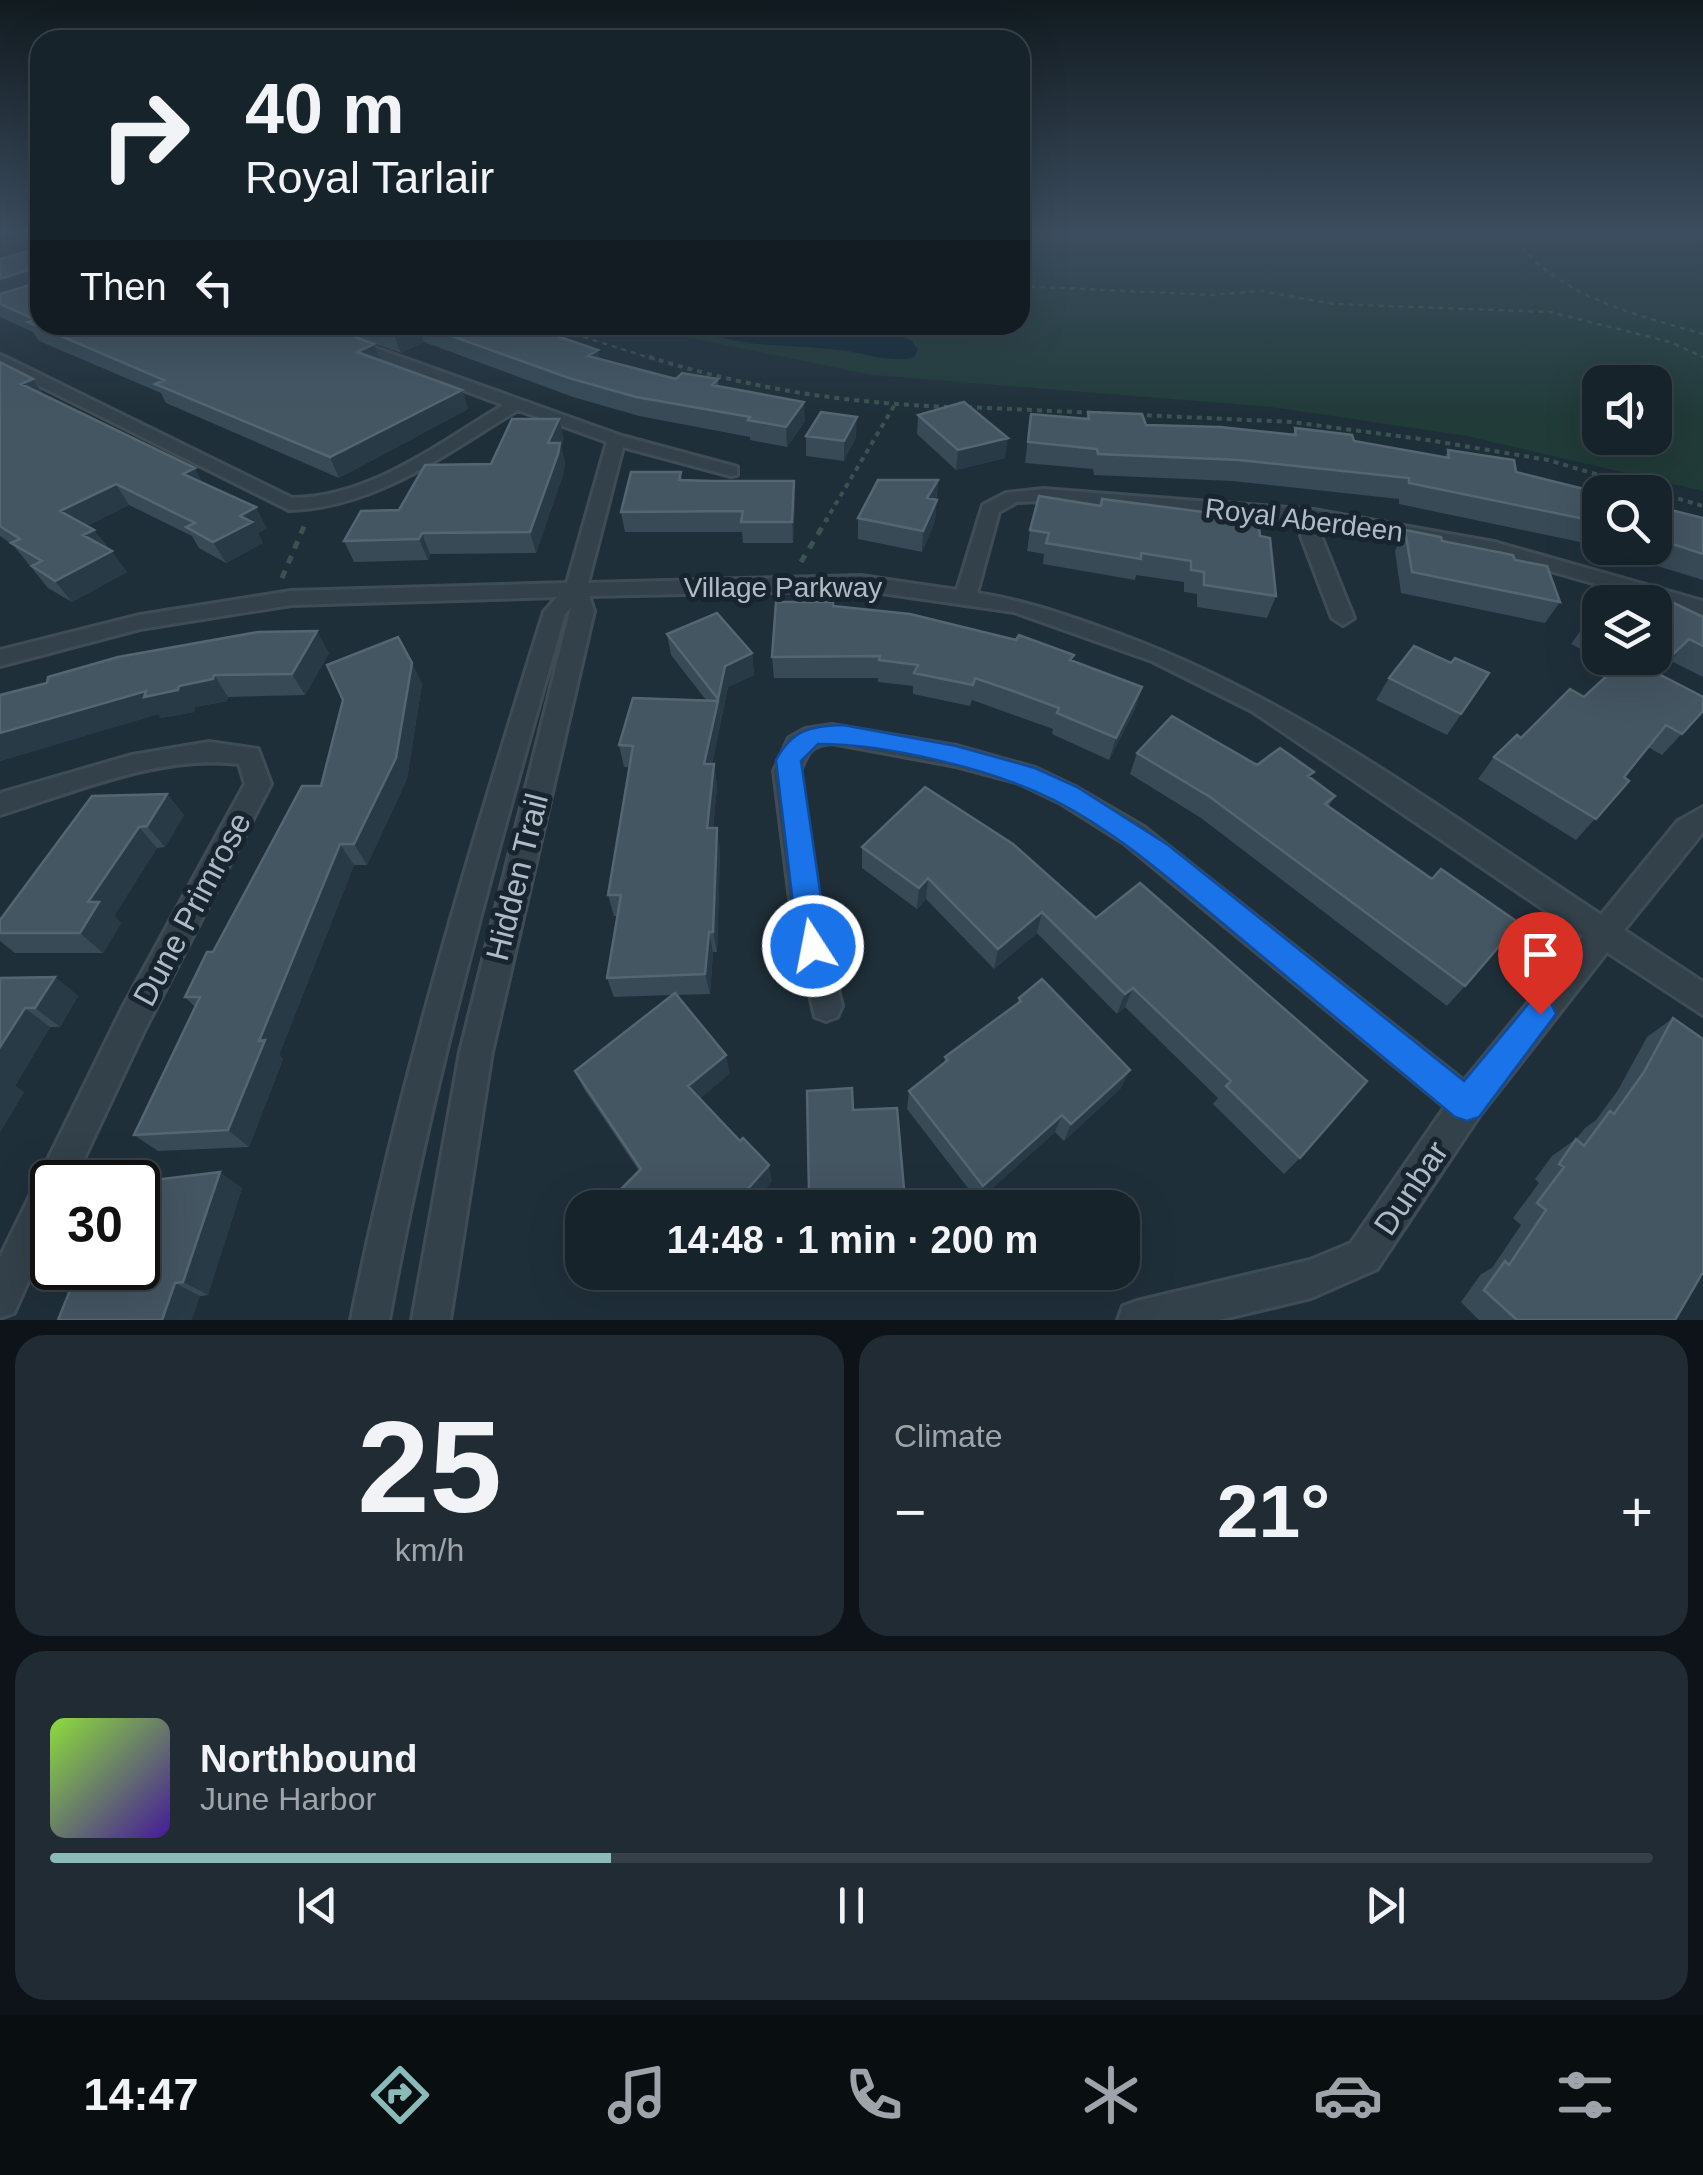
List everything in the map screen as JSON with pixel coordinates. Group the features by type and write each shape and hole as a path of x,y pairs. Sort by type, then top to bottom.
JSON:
{"street":[{"path":"326,335 616,440 731,471"},
{"path":"0,360 289,504 312,507 340,502 374,486 516,404"},
{"name":"Hidden Trail","path":"431,1320 446,1196 492,982 583,611 576,589 616,440"},
{"name":"Royal Aberdeen","path":"966,597 990,509 1012,498 1043,495 1314,516 1494,548 1703,608"},
{"path":"1314,516 1311,536 1343,618"},
{"name":"Village Parkway","path":"0,658 140,622 291,598 861,583 1017,606 1118,639 1260,705 1703,1000"},
{"path":"370,1320 396,1184 516,740 554,612 576,589"},
{"path":"826,1006 806,915 787,771 798,745 814,735 832,734 956,756 1026,776 1068,795 1158,854 1467,1104"},
{"name":"Dune Primrose","path":"0,804 132,765 209,751 249,756 258,784 133,1020 66,1160"},
{"name":"Dunbar","path":"1136,1320 1312,1279 1364,1256 1467,1104 1589,954 1602,932 1687,829 1703,818"},
{"name":"Dune Primrose","path":"0,1298 30,1236"}],"path":[{"path":"1159,293 1252,293"},
{"path":"1266,293 1334,304 1550,312 1670,342 1703,357"},
{"path":"1586,293 1633,314 1703,334"},
{"path":"578,335 698,372 790,394 894,406 1071,410 1292,422 1548,460 1703,506"},
{"path":"818,583 817,564 801,563 894,406"},
{"path":"280,582 312,507"}],"green space":[{"path":"1030,293 1703,293 1703,491 1672,484 1672,475 1634,475 1467,436 1272,407 872,375 676,335 1030,335"}],"water":[{"path":"714,335 898,335 912,341 918,350 914,357 886,358"}],"building":[{"path":"30,293 30,317 0,304 0,294"},
{"path":"58,335 349,335 374,344 357,352 462,390 330,457 155,384 164,380"},
{"path":"449,335 554,335 598,350 588,356 676,379 682,373 718,379 712,385 804,402 786,427 636,397 569,378"},
{"path":"0,362 33,379 21,384 195,468 183,474 256,507 240,516 252,522 213,542 186,527 195,523 116,484 60,511 94,530 83,535 112,551 55,581 32,566 42,561 11,543 20,539 0,526"},
{"path":"964,402 1008,438 958,450 918,415"},
{"path":"821,412 857,417 844,441 806,436"},
{"path":"1088,412 1142,414 1146,425 1296,435 1295,428 1352,435 1354,441 1449,458 1448,450 1514,460 1516,472 1582,488 1582,519 1409,483 1409,478 1239,460 1098,454 1097,449 1028,442 1031,414 1089,419"},
{"path":"512,419 559,419 548,443 560,443 558,454 530,532 422,533 419,539 344,541 361,511 399,510 425,465 491,464"},
{"path":"631,472 681,472 679,480 794,481 792,522 741,522 743,511 621,512"},
{"path":"878,480 938,480 927,498 937,500 923,531 858,518"},
{"path":"1039,496 1101,506 1102,499 1258,519 1260,536 1270,538 1276,596 1204,585 1204,572 1191,570 1191,561 1141,553 1141,559 1046,543 1049,533 1030,530"},
{"path":"1672,510 1703,518 1703,554 1672,544"},
{"path":"1405,530 1547,566 1560,602 1412,572"},
{"path":"776,602 833,602 833,606 910,614 1016,640 1019,635 1074,655 1070,660 1142,687 1116,738 1057,713 1059,708 975,678 973,685 914,673 918,665 879,660 880,656 772,657"},
{"path":"1672,602 1703,617 1703,646 1689,639 1672,656"},
{"path":"717,613 752,653 725,666 718,699 667,634"},
{"path":"317,631 292,674 214,675 213,679 179,686 178,690 144,697 146,691 0,733 0,695 47,683 48,677 118,657 258,632"},
{"path":"398,637 412,663 396,758 354,844 340,844 259,1041 265,1040 228,1130 134,1135 200,997 185,997 207,952 213,952 302,786 321,786 343,700 327,665"},
{"path":"1414,646 1451,663 1455,658 1489,673 1461,714 1389,678"},
{"path":"1608,675 1661,675 1703,697 1703,711 1682,734 1666,725 1624,777 1629,781 1596,819 1494,757 1517,735 1521,738 1570,689 1584,697"},
{"path":"633,698 718,701 704,764 714,764 707,828 717,828 713,932 709,932 705,974 607,978 621,895 608,895 633,746 619,745"},
{"path":"1172,716 1257,765 1280,748 1314,772 1308,776 1335,796 1325,804 1432,879 1441,869 1519,923 1465,986 1210,797 1137,753"},
{"path":"925,787 1013,844 1096,918 1140,883 1367,1081 1300,1158 1226,1086 1231,1081 1133,988 1125,994 1042,912 998,949 928,878 919,888 862,847"},
{"path":"167,794 147,826 139,827 88,902 99,902 80,933 0,933 0,920 92,796"},
{"path":"55,977 35,1008 25,1008 0,1047 0,978"},
{"path":"1042,979 1130,1070 1071,1124 1062,1115 983,1186 909,1091 948,1060 945,1057 1021,1001 1019,998"},
{"path":"675,993 726,1055 688,1086 740,1141 743,1138 769,1165 747,1190 620,1190 641,1169 575,1071"},
{"path":"1673,1018 1703,1039 1703,1272 1675,1320 1517,1320 1484,1290 1505,1261 1509,1265 1546,1210 1537,1203 1564,1167 1559,1164 1576,1139 1584,1146 1610,1111 1614,1114 1644,1072"},
{"path":"852,1088 853,1110 897,1108 904,1189 809,1190 807,1091"},
{"path":"220,1172 183,1282 175,1283 162,1320 58,1320 70,1290 160,1290 160,1179"}],"route":[{"path":"813,946 788,760 798,745 814,735 843,735 956,756 1026,776 1068,795 1134,835 1467,1104 1540,1014"}]}
